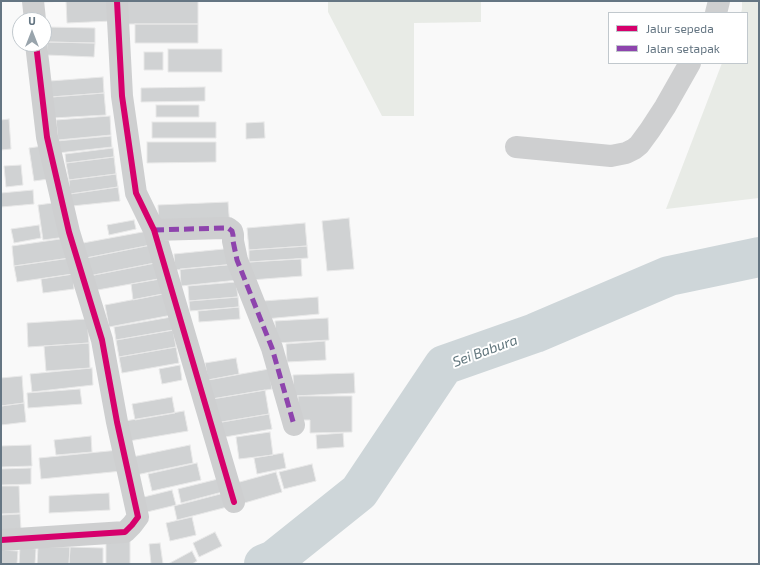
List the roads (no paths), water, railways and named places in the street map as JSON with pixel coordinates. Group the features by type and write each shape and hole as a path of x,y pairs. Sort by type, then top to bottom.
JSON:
{"street":[{"path":"33,1 34,12"},
{"path":"117,1 122,96 136,193 154,230 234,502"},
{"path":"716,12 719,1"},
{"path":"1,540 125,532 138,518 117,422 102,340 69,232 47,137 37,52"},
{"path":"516,147 611,156 626,153 639,145 650,130 689,64"},
{"path":"154,230 228,228 232,231 237,260 272,348 294,426"}],"waterway":[{"name":"Sei Babura","path":"264,564 274,560 359,492 444,365 535,333 669,276 759,257"}]}
